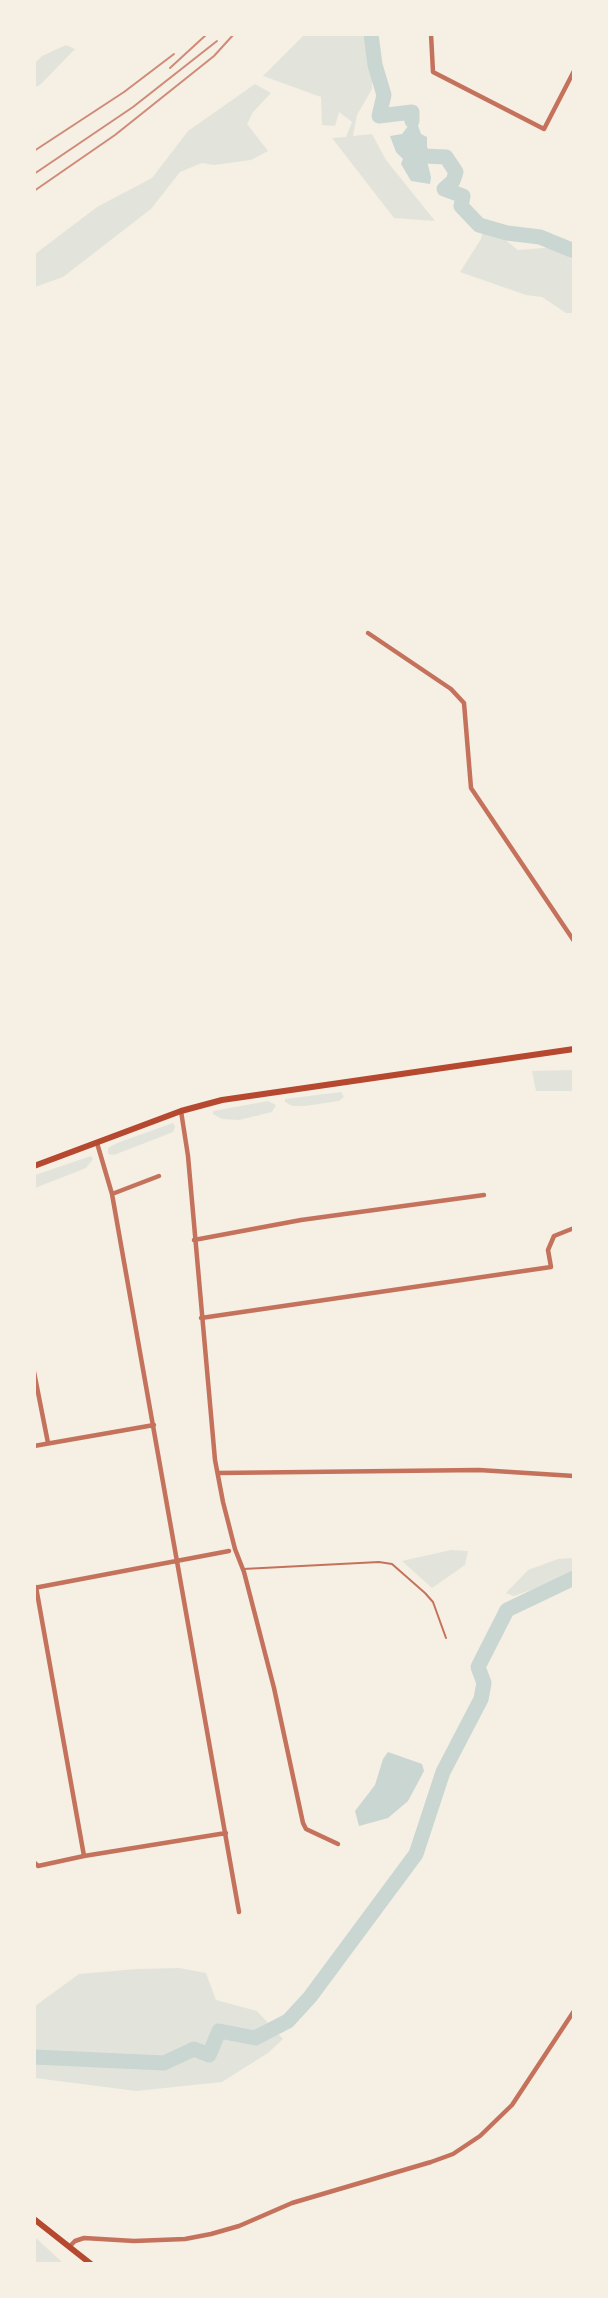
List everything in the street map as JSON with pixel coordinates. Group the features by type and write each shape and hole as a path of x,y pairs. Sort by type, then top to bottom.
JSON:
{"main road":[{"path":"34,1167 181,1111 251,1095 573,1049"},
{"path":"34,2219 91,2264"}],"street":[{"path":"431,34 433,72 544,129 573,71"},
{"path":"368,633 451,689 464,703 471,788 573,941"},
{"path":"181,1111 188,1156 201,1318 218,1473 235,1550 243,1569 274,1688 303,1823 306,1829 338,1844"},
{"path":"97,1143 112,1194 239,1912"},
{"path":"112,1194 159,1176"},
{"path":"194,1240 301,1220 484,1195"},
{"path":"201,1318 551,1267 548,1250 554,1236 573,1228"},
{"path":"34,1372 48,1443"},
{"path":"34,1446 154,1425"},
{"path":"218,1473 479,1470 573,1476"},
{"path":"84,1856 35,1587 229,1551"},
{"path":"34,1862 38,1866 84,1856 226,1833"},
{"path":"69,2247 75,2241 84,2238 134,2241 185,2239 211,2234 238,2226 292,2203 453,2154 488,2129 512,2105 573,2011"}],"lane":[{"path":"243,1569 379,1562 392,1564 433,1602 446,1638"}],"shaded area":[{"path":"305,34 370,35 372,89 357,115 353,136 372,134 386,160 435,221 394,218 332,138 346,137 352,122 339,112 335,126 322,125 321,97 263,76"},
{"path":"66,45 75,49 40,85 35,87 35,63 42,56"},
{"path":"255,84 271,93 253,112 247,124 268,151 251,160 214,165 202,163 180,172 151,209 63,277 35,287 35,254 97,207 152,178 188,131"},
{"path":"412,106 419,109 416,120 421,134 427,137 427,147 431,154 427,161 431,177 430,184 411,181 401,164 403,159 396,152 390,136 402,134 409,125 410,119 401,115 405,109"},
{"path":"483,231 503,238 518,250 555,247 573,260 573,313 566,313 542,297 526,295 460,272 481,239"},
{"path":"573,1070 573,1091 536,1091 532,1071"},
{"path":"341,1092 344,1097 339,1101 305,1106 292,1106 285,1102 285,1099"},
{"path":"268,1101 276,1105 272,1112 239,1120 222,1119 213,1114 213,1111"},
{"path":"173,1123 175,1127 173,1132 114,1155 108,1154 108,1148 117,1143"},
{"path":"91,1156 93,1159 86,1168 35,1188 35,1175"},
{"path":"451,1550 468,1551 465,1565 432,1588 402,1561"},
{"path":"573,1558 573,1575 514,1596 506,1593 528,1570 558,1559"},
{"path":"388,1752 422,1764 424,1771 408,1801 388,1818 359,1826 355,1811 375,1785 383,1759"},
{"path":"179,1968 206,1973 216,2000 257,2011 283,2039 268,2053 222,2082 136,2091 35,2078 35,2006 79,1974"},
{"path":"35,2237 63,2263 35,2263"}],"waterway":[{"path":"371,34 375,65 384,95 379,116 412,112 412,121"},
{"path":"412,151 424,156 446,157 456,172 453,181 444,189 463,196 461,206 479,225 507,233 540,237 574,251"},
{"path":"34,2057 164,2063 194,2049 209,2055 219,2031 255,2038 288,2021 310,1997 416,1854 443,1772 481,1699 484,1683 478,1667 507,1610 574,1578"}],"railway":[{"path":"170,68 207,34"},
{"path":"34,191 115,135 214,56 234,34"},
{"path":"34,174 133,107 217,41"},
{"path":"34,151 124,92 174,54"}]}
